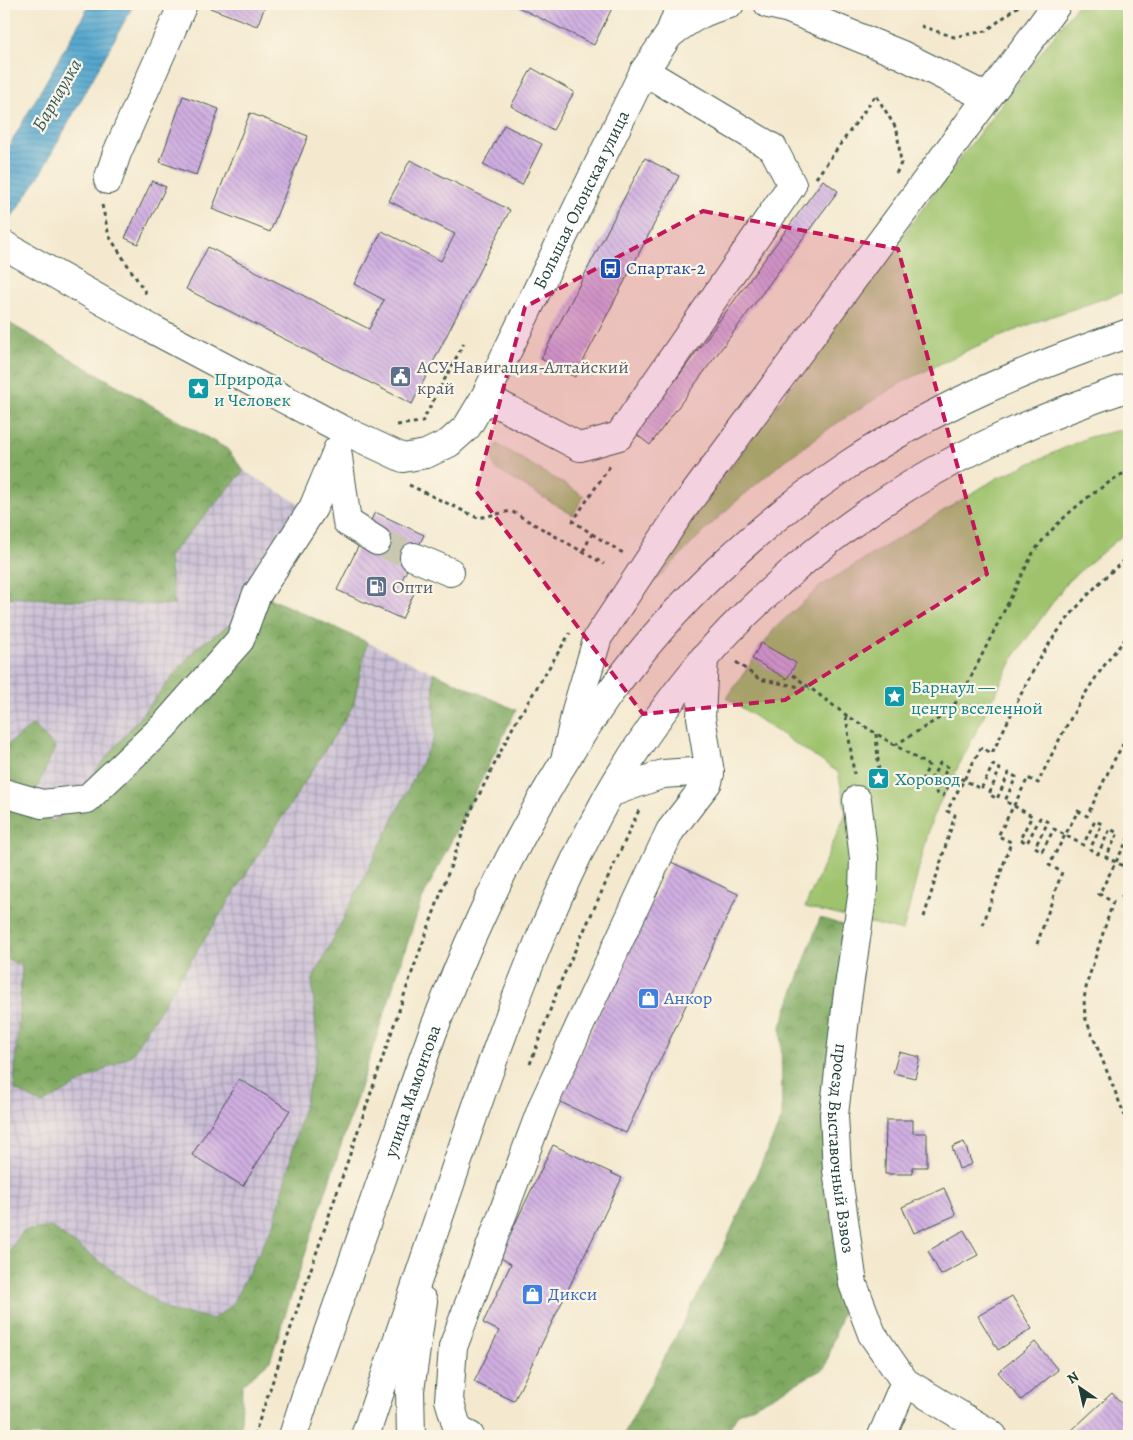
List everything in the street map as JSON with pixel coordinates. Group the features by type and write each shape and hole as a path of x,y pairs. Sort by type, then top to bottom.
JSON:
{"main road":[{"path":"108,180 117,154 183,4"},
{"name":"Большая Олонская улица","path":"4,245 152,329 338,440 403,458 426,454 449,443 467,427 485,397 644,71 669,35 681,4"},
{"path":"669,35 688,20 710,8 730,4"},
{"path":"768,4 789,9 902,55 986,97"},
{"path":"566,760 577,707 598,637 680,513 986,97 1057,4"},
{"path":"485,397 580,446 619,436 792,185 773,148 644,71"},
{"path":"566,760 608,697 654,638 706,581 756,535 800,499 850,464 913,425 1058,357 1129,333"},
{"path":"365,1436 493,1060 547,924 586,838 610,793 657,718 704,658 740,619 790,572 835,535 882,502 934,470 1001,436 1078,404 1129,387"},
{"path":"1078,404 1129,394"},
{"path":"338,440 347,522 377,540"},
{"path":"4,793 42,804 87,799 164,726 240,640 256,596 312,508 338,440"},
{"path":"414,557 450,572"},
{"path":"470,1436 458,1430 449,1400 453,1347 544,1105 670,831 708,782 710,773 701,717 704,658"},
{"name":"улица Мамонтова","path":"293,1436 434,1028 475,932 517,845 566,760"},
{"path":"610,793 663,774 710,773"},
{"name":"проезд Выставочный Взвоз","path":"857,800 864,859 863,890 847,1000 834,1115 837,1170 853,1284 872,1334 905,1382 993,1436"},
{"path":"411,1436 410,1390 431,1241"},
{"path":"882,1436 905,1382"},
{"path":"280,1436 308,1389"}],"path":[{"path":"921,26 954,37 986,31 1021,4"},
{"path":"108,180 102,207 109,236 150,300"},
{"path":"396,425 422,422 464,343"},
{"path":"895,745 938,718 954,705 965,689 1033,553 1047,533 1092,493 1129,470"},
{"path":"592,534 624,553"},
{"path":"924,917 955,816 947,811 981,748 992,753 1052,641 1084,601 1129,557"},
{"path":"983,925 1010,842 998,836 1013,806 1028,778 1038,783 1063,732 1090,686 1118,646 1129,635"},
{"path":"736,662 759,679 811,689"},
{"path":"793,675 846,715 929,766 920,784 927,788 940,763 948,767 935,792 943,796 954,775 981,789 993,766 1000,769 989,794 997,799 1009,773 1016,777 1005,802 1032,816 1020,840 1027,843 1040,818 1048,822 1035,848 1042,851 1054,829 1083,845 1095,821 1102,824 1090,849 1098,854 1110,829 1118,832 1106,857 1129,869"},
{"path":"846,715 857,800"},
{"path":"876,734 879,773"},
{"path":"1037,944 1062,872 1049,866 1078,811 1087,816 1129,734"},
{"path":"1129,837 1099,894 1113,902 1087,983 1084,999 1085,1017 1129,1126"},
{"path":"1129,881 1122,896 1129,899"},
{"path":"254,1436 410,978"}],"highlighted area":[{"path":"703,211 898,249 987,574 785,700 643,714 476,491 525,307"}],"shaded area":[{"path":"4,320 227,449 244,471 306,508 270,598 516,710 421,902 270,1361 242,1385 241,1436 4,1436"}],"green space":[{"path":"1078,4 1129,4 1129,290 1038,321 968,350 897,385 831,427 779,465 733,504 655,582 651,577 685,529 946,177"},
{"path":"4,320 227,449 244,471 169,556 174,605 4,597"},
{"path":"1129,428 1129,530 1068,581 1015,655 932,818 903,931 805,907 846,813 838,772 727,698 775,628 822,585 997,478 1089,437"},
{"path":"497,444 584,496 573,515 497,470 492,457"},
{"path":"269,598 367,642 353,706 131,1055 42,1104 14,1089 22,967 4,957 4,747 33,725 55,747 29,807 54,822 196,648"},
{"path":"433,672 516,710 421,902 270,1361 242,1385 241,1436 4,1436 4,1259 23,1231 51,1227 168,1310 213,1319 231,1306 274,1224 318,1050 312,981 435,736"},
{"path":"820,918 853,928 826,1102 846,1300 825,1368 737,1415 725,1436 623,1436 724,1246 782,1118 781,1026"}],"water":[{"name":"Барнаулка","path":"90,4 134,4 39,176 4,229 4,155"}],"building":[{"path":"212,4 266,4 257,26 210,8"},
{"path":"520,4 614,4 594,45 518,7"},
{"path":"532,68 574,92 553,130 511,106"},
{"path":"183,96 219,109 196,175 160,162"},
{"path":"250,113 308,136 270,232 212,209"},
{"path":"504,125 542,144 522,185 483,165"},
{"name":"Спартак-2","path":"645,158 679,176 575,377 541,359"},
{"path":"410,160 510,210 412,404 186,289 208,247 369,329 384,300 354,284 382,231 441,261 455,234 389,201"},
{"name":"Спартак-2","path":"823,180 838,191 650,445 636,434"},
{"path":"152,181 166,187 138,244 125,238"},
{"path":"375,512 424,535 400,584 415,591 402,619 337,590"},
{"path":"761,643 796,663 787,679 752,659"},
{"name":"Анкор","path":"671,862 738,894 626,1133 558,1101"},
{"path":"899,1052 920,1057 915,1078 893,1073"},
{"path":"239,1079 290,1110 243,1186 192,1155"},
{"path":"886,1120 913,1120 913,1133 927,1133 927,1167 912,1167 913,1174 885,1174"},
{"path":"964,1142 972,1164 959,1169 952,1147"},
{"name":"Дикси","path":"553,1145 622,1178 514,1401 474,1382 499,1331 483,1323 511,1264 499,1257"},
{"path":"944,1188 956,1215 914,1233 902,1207"},
{"path":"964,1230 978,1255 941,1275 928,1251"},
{"path":"1012,1296 1032,1329 998,1350 978,1316"},
{"path":"1035,1342 1058,1370 1021,1400 998,1372"},
{"path":"1112,1393 1129,1411 1129,1433 1126,1436 1078,1436 1072,1430"}],"tunnel":[{"path":"377,541 414,557"}],"place":[{"name":"Спартак-2","path":"610,268"},
{"name":"АСУ Навигация-Алтайский край","path":"401,377"},
{"name":"Природа и Человек","path":"198,389"},
{"name":"Опти","path":"376,587"},
{"name":"Барнаул — центр вселенной","path":"895,697"},
{"name":"Хоровод","path":"879,779"},
{"name":"Анкор","path":"648,998"},
{"name":"Дикси","path":"532,1294"}]}
